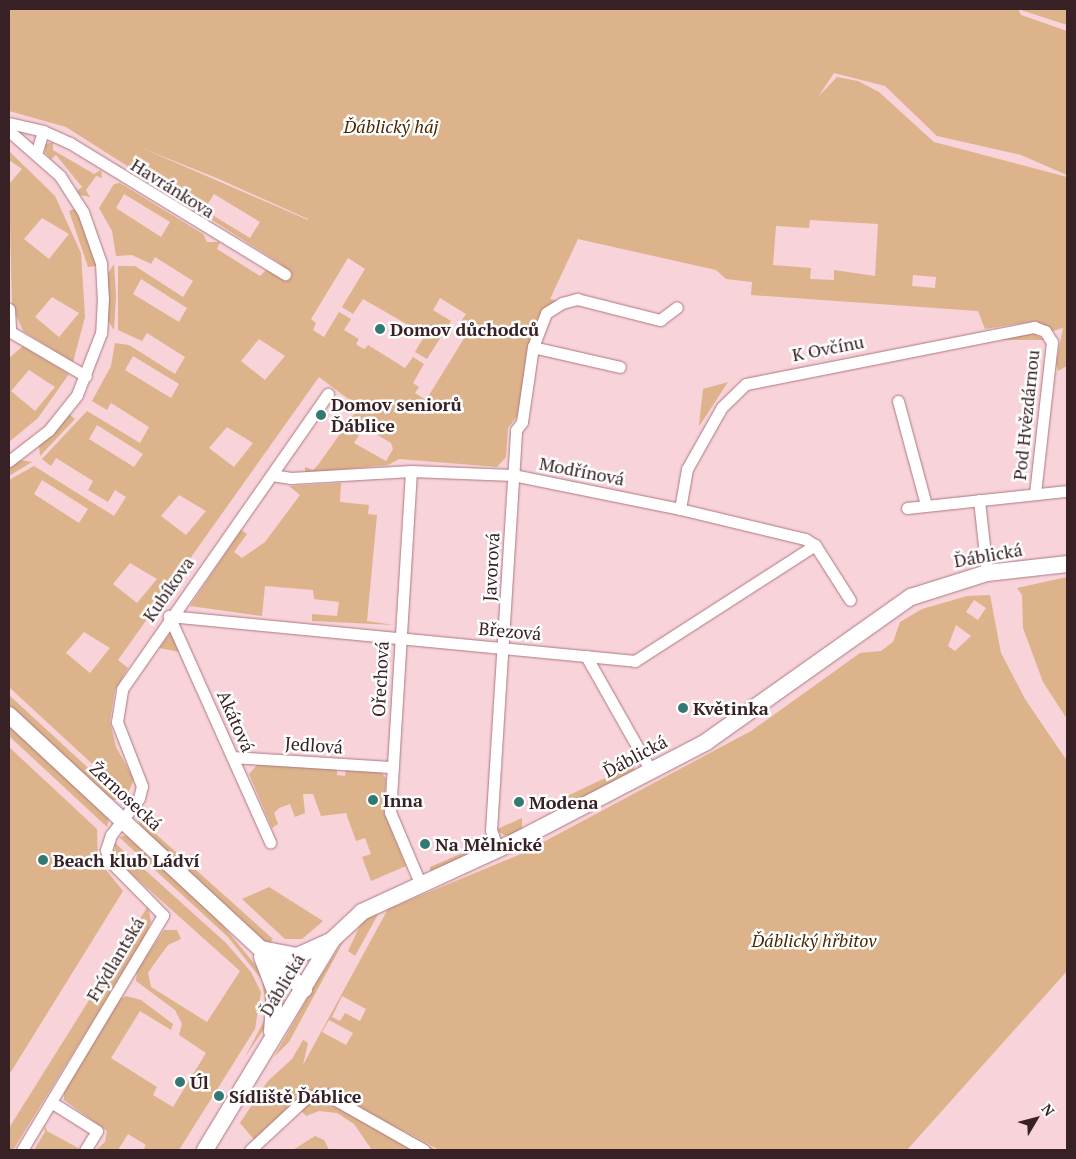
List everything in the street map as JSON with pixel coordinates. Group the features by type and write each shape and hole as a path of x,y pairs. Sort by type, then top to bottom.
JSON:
{"main road":[{"name":"Ďáblická","path":"205,1150 332,940 374,905 498,850 651,770 750,714 911,597 987,573 1067,564"},
{"name":"Žernosecká","path":"9,715 258,948 304,988"},
{"path":"258,948 297,956 332,940"},
{"path":"258,948 275,991 268,1045"}],"street":[{"name":"Havránkova","path":"9,123 43,131 70,143 285,274"},
{"path":"9,131 37,151 79,205 101,263 101,333 86,376 49,430 9,461"},
{"path":"37,151 43,131"},
{"name":"Javorová","path":"498,850 490,830 505,648 516,430 522,422 533,347 546,313 562,303 577,299 660,320 677,307"},
{"path":"9,309 10,330 86,376"},
{"name":"K Ovčínu","path":"680,509 687,469 722,407 746,384 1034,326 1045,331 1052,342"},
{"name":"Pod Hvězdárnou","path":"1035,493 1052,342"},
{"path":"533,347 620,367"},
{"name":"Kubíkova","path":"122,819 140,798 142,786 117,722 122,689 169,616 272,475 328,394"},
{"path":"898,401 926,505"},
{"name":"Modřínová","path":"272,475 292,478 411,471 513,475 680,509 790,534 815,545"},
{"name":"Ořechová","path":"411,471 390,812 420,883"},
{"path":"907,508 1067,491"},
{"path":"979,500 987,573"},
{"path":"815,545 850,600"},
{"name":"Březová","path":"169,616 400,640 635,661 815,545"},
{"name":"Akátová","path":"169,616 270,842"},
{"path":"586,656 651,770"},
{"name":"Jedlová","path":"233,757 393,767"},
{"name":"Frýdlantská","path":"22,1150 163,915 110,861 108,841 122,819"},
{"path":"250,1150 307,1097 325,1094 424,1150"},
{"path":"51,1102 97,1131 85,1150"}],"green space":[{"name":"Ďáblický háj","path":"9,9 1018,9 1021,15 1067,31 1067,175 1021,155 937,136 885,86 834,73 818,97 837,77 858,81 879,92 934,142 1067,177 1067,366 1058,371 1056,363 1063,328 1053,331 1036,321 985,329 978,311 751,295 752,282 726,279 716,270 578,239 550,299 558,301 544,313 518,415 508,428 506,457 497,467 399,459 388,465 305,473 305,467 313,470 318,465 359,407 319,377 118,660 128,668 115,690 110,721 116,747 134,779 127,796 9,687 9,480 34,466 114,516 126,497 115,490 108,502 88,490 93,481 56,458 51,466 42,459 87,411 140,443 149,427 111,403 107,410 92,401 111,366 115,343 129,345 175,374 185,357 147,333 142,341 118,330 118,266 135,266 183,297 193,281 155,257 151,264 132,255 116,256 112,231 99,208 114,184 120,183 203,234 207,242 220,242 217,249 260,276 266,270 276,274 281,264 66,127 9,111","holes":["142,148 219,179 308,219 308,220","124,194 170,222 161,237 116,208","214,194 260,222 250,238 204,210","810,220 878,224 875,276 834,270 834,280 810,279 811,268 773,265 776,226 809,228","348,258 365,269 342,307 353,314 363,299 425,335 415,352 427,359 451,321 433,310 440,298 466,314 458,326 468,332 426,400 415,393 419,387 413,383 424,364 413,357 405,368 368,345 365,349 360,347 356,344 359,339 344,330 351,319 339,312 324,337 313,330 316,323 311,319","913,275 936,277 935,288 912,286","141,279 187,308 179,322 133,294","259,339 285,356 265,380 241,361","133,356 179,384 171,398 125,370","97,425 143,454 134,467 89,439","227,427 253,443 234,467 209,448","364,427 391,443 393,449 386,461 354,443","42,480 88,509 79,523 34,494","179,495 206,511 186,535 161,516","130,563 157,579 137,603 113,584","84,632 110,648 90,673 66,653"]},
{"path":"1018,9 1067,9 1067,25"},
{"path":"53,142 53,150 94,174 101,170 102,178 96,176 86,190 90,197 80,195 77,191 82,187 56,155 51,159 45,152 45,144"},
{"path":"9,151 55,196 81,253 85,317 73,362 23,331 12,306 9,184 22,169 9,160","holes":["42,218 69,234 49,259 24,239","52,297 79,313 59,337 35,317"]},
{"path":"76,208 96,266 88,267 69,211"},
{"path":"114,264 116,297 114,330 106,318 107,275"},
{"path":"1029,331 1045,340 982,340"},
{"path":"23,346 69,374 38,418 9,442 9,358","holes":["29,370 55,387 35,411 11,391"]},
{"path":"728,382 700,425 699,425 703,389"},
{"path":"69,414 75,419 40,456 39,445"},
{"path":"19,460 32,462 9,476 9,466"},
{"path":"341,483 340,502 369,505 368,514 377,515 367,621 394,625 312,621 312,614 337,616 339,602 314,599 313,590 265,586 262,616 190,606 241,530 247,534 234,552 242,558 265,542 300,495 289,486"},
{"path":"1067,577 1067,719 1043,682 1023,628 1022,595 1017,588"},
{"name":"Ďáblický hřbitov","path":"990,595 1001,653 1025,699 1067,761 1067,971 907,1150 439,1150 392,1124 436,1150 428,1150 320,1091 257,1143 240,1123 267,1082 292,1059 303,1040 308,1043 303,1065 388,909 521,854 751,731 860,653 881,651 893,642 900,622 922,609 967,596","holes":["974,600 986,608 978,620 966,612","956,625 971,636 955,651 948,646","342,996 366,1009 360,1021 345,1013 340,1021 332,1017","329,1020 353,1033 346,1045 322,1032"]},
{"path":"171,632 180,652 159,648"},
{"path":"9,695 123,800 111,800 9,708"},
{"path":"9,722 109,818 107,827 9,736"},
{"path":"9,747 97,829 98,860 123,891 9,1075"},
{"path":"259,763 337,769 337,775 345,776 346,769 380,771 386,778 384,812 406,866 371,881 362,857 371,854 365,838 356,841 346,813 321,816 313,794 303,794 305,813 295,817 290,804 279,808 274,813 278,824 272,828 249,774"},
{"path":"635,764 633,773 572,805 565,797"},
{"path":"138,818 273,939 267,946 140,826"},
{"path":"522,818 522,831 506,836 495,830"},
{"path":"128,835 212,912 266,978 270,1013 264,1029 245,1057 267,1015 262,980 228,937 119,837"},
{"path":"114,842 226,943 251,972 261,992 255,1029 179,1150 143,1150 146,1145 128,1134 118,1150 96,1150 105,1142 107,1131 64,1100 64,1088 120,999 126,996 141,1000 173,1024 171,1030 140,1011 111,1058 157,1087 153,1095 173,1107 206,1053 179,1035 182,1024 175,1010 136,981 137,970 164,930 177,930 181,939 168,945 148,973 151,987 207,1022 240,971 117,861"},
{"path":"472,849 476,852 430,871 430,867"},
{"path":"269,887 323,921 302,939 285,939 242,899"},
{"path":"148,906 151,922 145,937 13,1150 9,1150 9,1128"},
{"path":"382,907 355,956 348,951 363,919"},
{"path":"347,935 289,1042 274,1057 316,983"},
{"path":"324,1099 413,1150 372,1150 354,1124 337,1113 319,1111 306,1116 299,1108 309,1100"},
{"path":"44,1124 47,1131 80,1149 34,1150 45,1132"},
{"path":"315,1136 324,1140 329,1150 293,1150"}],"place":[{"name":"Domov důchodců","path":"380,329"},
{"name":"Domov seniorů Ďáblice","path":"321,415"},
{"name":"Květinka","path":"683,708"},
{"name":"Inna","path":"373,800"},
{"name":"Modena","path":"519,802"},
{"name":"Na Mělnické","path":"425,844"},
{"name":"Beach klub Ládví","path":"43,860"},
{"name":"Úl","path":"180,1082"},
{"name":"Sídliště Ďáblice","path":"219,1096"}]}
